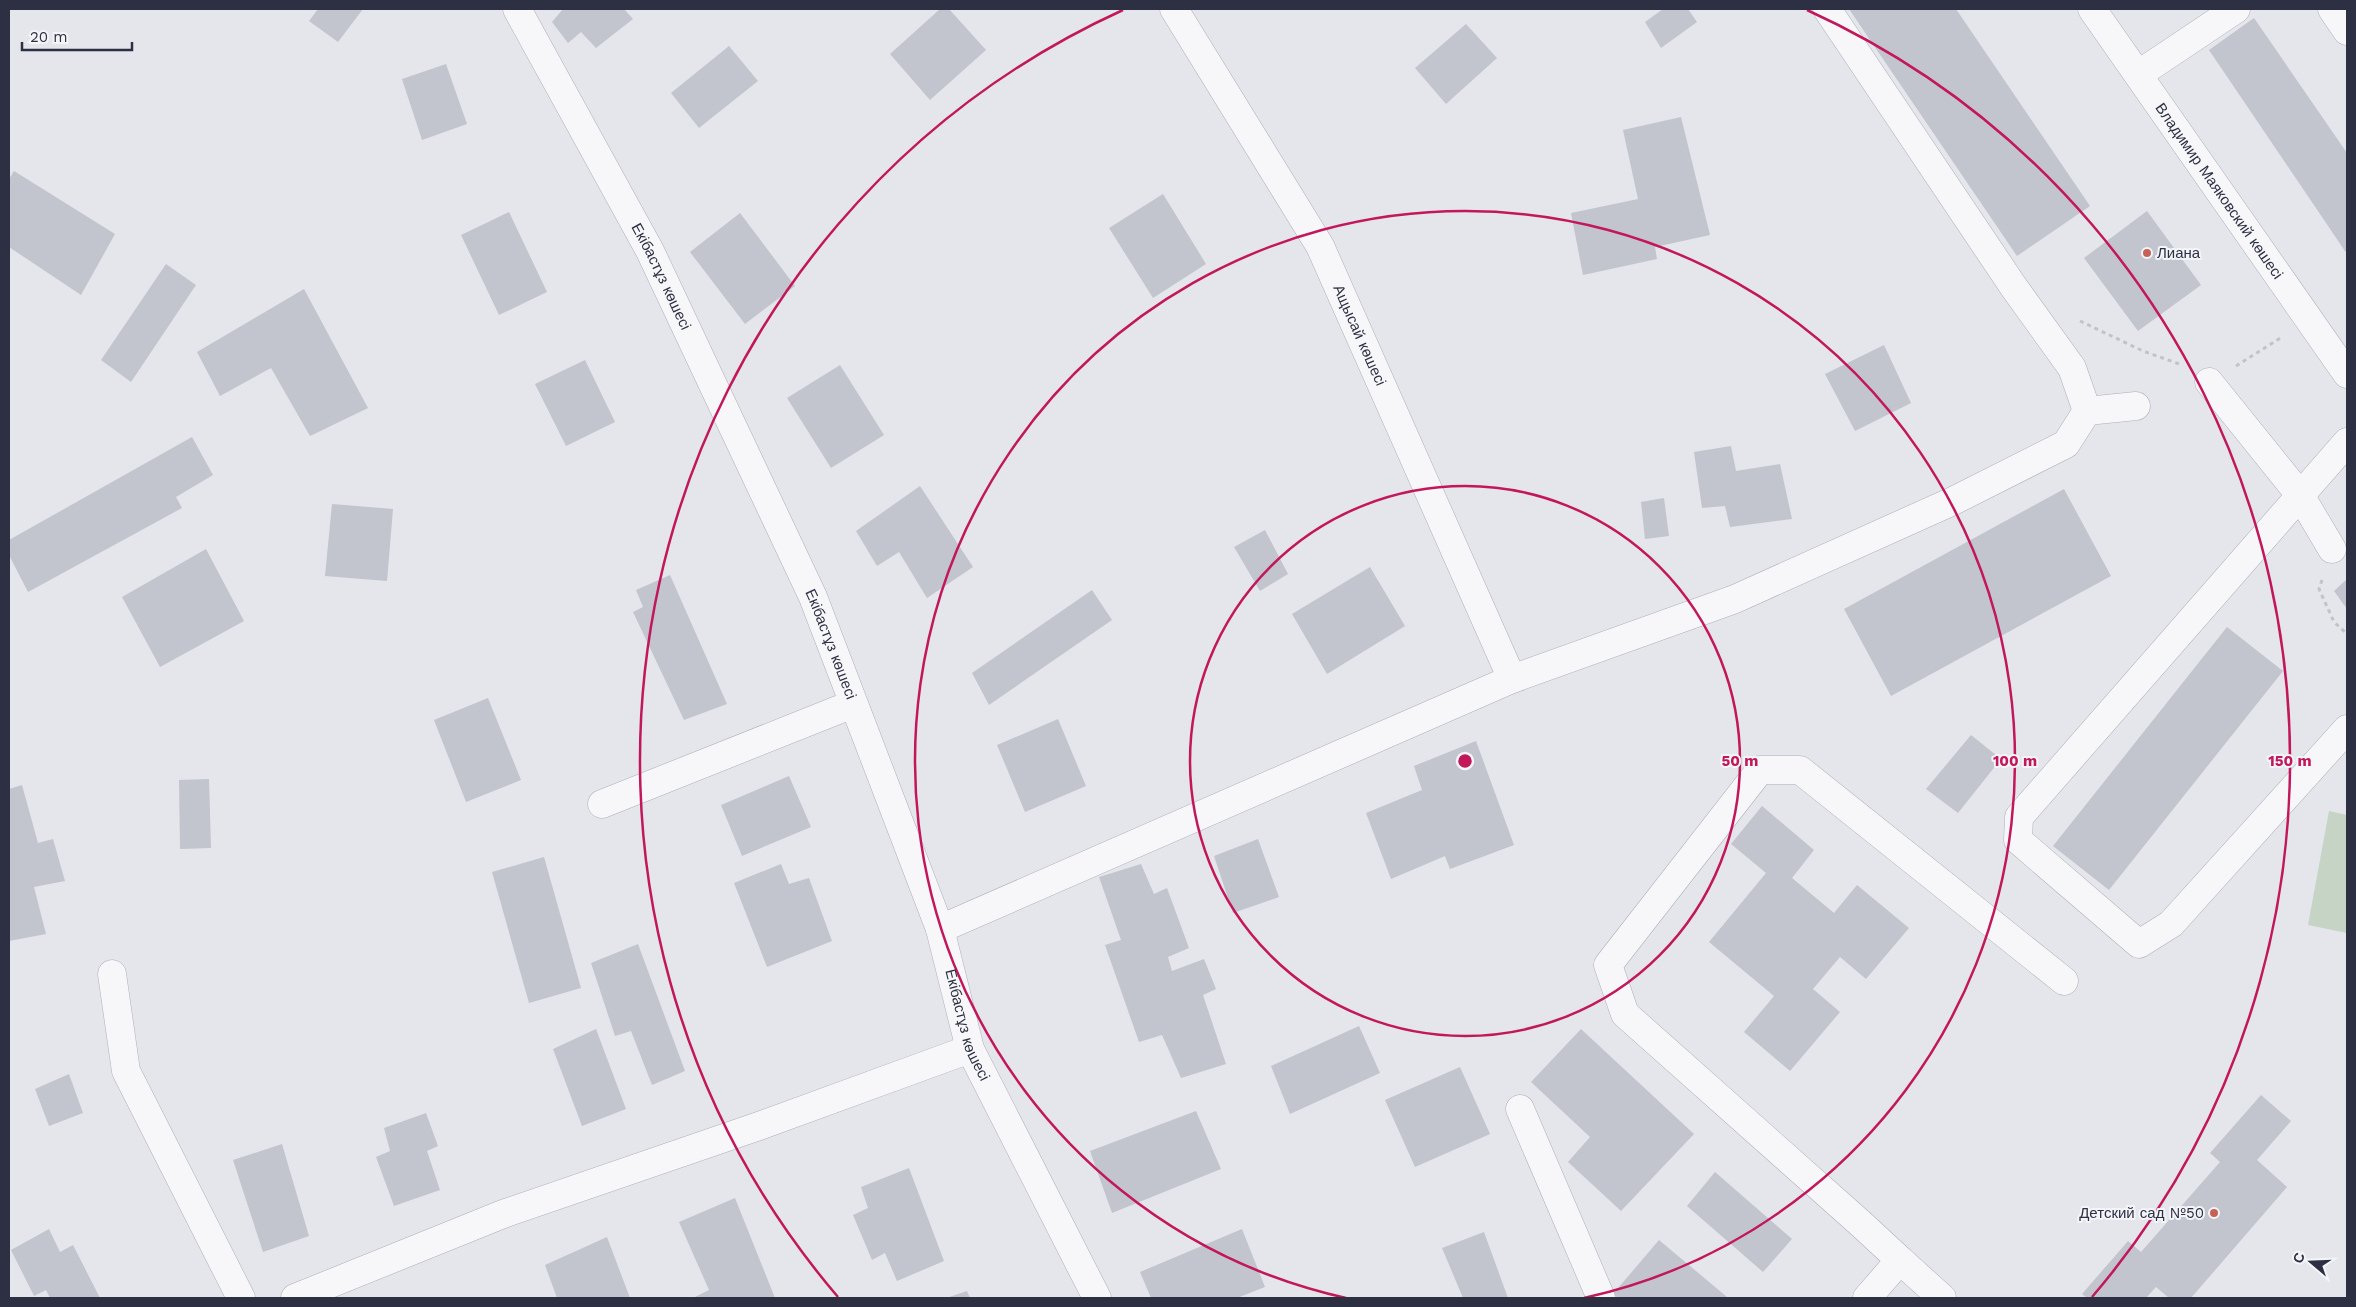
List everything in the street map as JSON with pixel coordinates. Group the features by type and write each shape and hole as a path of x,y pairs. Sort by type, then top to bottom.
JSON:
{"street":[{"name":"Екібастұз көшесі","path":"517,9 650,251 813,597 940,929 970,1049 1097,1298"},
{"name":"Ащысай көшесі","path":"1174,9 1320,246 1512,679"},
{"path":"1827,9 2013,286 2072,368 2087,411"},
{"name":"Владимир Маяковский көшесі","path":"2092,9 2339,343 2347,374"},
{"path":"2140,74 2236,9"},
{"path":"2332,9 2347,31"},
{"path":"2209,382 2300,495 2332,549"},
{"path":"2087,411 2136,406"},
{"path":"940,929 1512,679 1735,599 1953,500 2066,444 2087,411"},
{"path":"2347,442 2019,817 2018,840 2139,944 2171,924 2347,729"},
{"path":"602,804 853,704"},
{"path":"1942,1298 1853,1216 1625,1014 1608,964 1760,770 1800,770 2064,981"},
{"path":"112,974 126,1071 241,1298"},
{"path":"295,1298 503,1214 750,1129 970,1049"},
{"path":"1520,1109 1601,1298"},
{"path":"1867,1298 1900,1260"}],"path":[{"path":"2076,319 2143,351 2179,363 2209,382 2283,337"},
{"path":"2332,549 2318,589 2334,622 2347,634"}],"green space":[{"path":"2329,811 2347,815 2347,933 2308,925"}],"building":[{"path":"318,9 363,9 338,42 309,21"},
{"path":"563,9 624,9 633,19 596,48 581,32 568,43 552,22"},
{"path":"940,9 949,9 986,50 930,100 890,54"},
{"path":"1663,9 1688,9 1697,22 1661,48 1645,22"},
{"path":"1849,9 1956,9 2090,206 2017,256"},
{"path":"2254,18 2347,153 2347,254 2209,50"},
{"path":"1466,24 1497,58 1446,104 1415,68"},
{"path":"729,46 758,81 699,128 671,93"},
{"path":"446,64 467,124 422,140 402,79"},
{"path":"1681,117 1710,235 1655,247 1657,259 1583,275 1571,213 1638,199 1623,130"},
{"path":"14,171 115,234 81,295 9,247 9,179"},
{"path":"1163,194 1206,264 1153,298 1109,228"},
{"path":"2147,211 2201,285 2138,331 2084,258"},
{"path":"509,212 547,292 499,315 461,235"},
{"path":"740,213 795,286 745,324 690,252"},
{"path":"166,264 196,285 131,382 101,360"},
{"path":"304,289 368,408 310,436 271,368 220,396 197,352"},
{"path":"1884,345 1911,403 1855,431 1825,374"},
{"path":"585,360 615,422 566,446 535,384"},
{"path":"840,365 884,435 831,468 787,398"},
{"path":"192,437 213,475 176,497 182,508 28,592 9,555 9,540"},
{"path":"1731,446 1736,471 1780,464 1792,519 1730,527 1725,506 1702,508 1694,452"},
{"path":"920,486 973,567 927,598 899,552 877,566 856,531"},
{"path":"2064,489 2111,576 1891,696 1844,609"},
{"path":"1664,498 1669,536 1645,539 1641,502"},
{"path":"332,504 393,509 387,581 325,576"},
{"path":"1265,530 1288,574 1260,591 1234,547"},
{"path":"206,549 244,621 160,667 122,597"},
{"path":"1370,567 1405,626 1327,674 1292,614"},
{"path":"670,575 727,704 684,720 633,612 643,607 636,590"},
{"path":"2347,579 2347,609 2334,591"},
{"path":"1092,590 1112,620 989,705 972,673"},
{"path":"2227,627 2283,671 2109,890 2053,846"},
{"path":"488,698 521,780 466,802 434,720"},
{"path":"1058,719 1086,786 1025,812 997,745"},
{"path":"1971,735 2001,759 1958,813 1926,789"},
{"path":"1476,741 1514,845 1450,869 1445,856 1391,879 1366,813 1422,790 1414,766"},
{"path":"789,776 811,827 742,856 721,805"},
{"path":"209,779 211,848 180,849 179,780"},
{"path":"22,785 38,843 53,839 65,881 34,887 46,934 9,941 9,789"},
{"path":"1762,806 1814,850 1792,878 1834,913 1857,885 1909,928 1866,979 1840,957 1813,989 1840,1012 1790,1071 1744,1032 1774,996 1709,942 1766,873 1731,844"},
{"path":"1258,839 1279,897 1233,913 1214,856"},
{"path":"544,857 581,988 529,1003 492,872"},
{"path":"781,864 789,884 809,878 832,941 767,967 734,883"},
{"path":"1141,864 1154,894 1167,888 1189,948 1168,957 1172,971 1204,959 1216,989 1203,995 1226,1064 1181,1078 1162,1035 1139,1042 1105,945 1121,940 1099,877"},
{"path":"638,944 685,1071 652,1085 631,1031 615,1036 591,963"},
{"path":"1359,1026 1380,1073 1290,1114 1271,1066"},
{"path":"596,1029 626,1109 582,1126 553,1049"},
{"path":"1581,1029 1694,1134 1621,1211 1568,1162 1590,1137 1531,1082"},
{"path":"1460,1067 1490,1134 1415,1167 1385,1100"},
{"path":"69,1074 83,1113 49,1126 35,1089"},
{"path":"2261,1095 2291,1121 2257,1160 2287,1187 2191,1298 2169,1298 2156,1287 2146,1298 2087,1298 2082,1294 2128,1241 2141,1252 2220,1162 2210,1153"},
{"path":"1196,1111 1221,1169 1112,1213 1090,1151"},
{"path":"426,1113 438,1146 427,1151 440,1190 394,1206 376,1157 390,1151 384,1128"},
{"path":"282,1144 309,1236 263,1252 233,1160"},
{"path":"909,1168 944,1261 897,1281 885,1253 872,1260 853,1215 868,1208 861,1187"},
{"path":"1715,1172 1792,1239 1763,1272 1687,1206"},
{"path":"735,1198 775,1298 693,1298 709,1290 679,1222"},
{"path":"49,1229 60,1252 73,1245 100,1298 50,1298 46,1290 34,1296 11,1250"},
{"path":"1242,1229 1265,1287 1237,1298 1151,1298 1140,1272"},
{"path":"1484,1232 1508,1298 1463,1298 1442,1248"},
{"path":"607,1237 630,1298 557,1298 545,1265"},
{"path":"1659,1240 1727,1297 1618,1298 1613,1294"},
{"path":"967,1291 970,1298 946,1298"}],"place":[{"name":"Лиана","path":"2147,253"},
{"name":"Детский сад №50","path":"2214,1213"}]}
